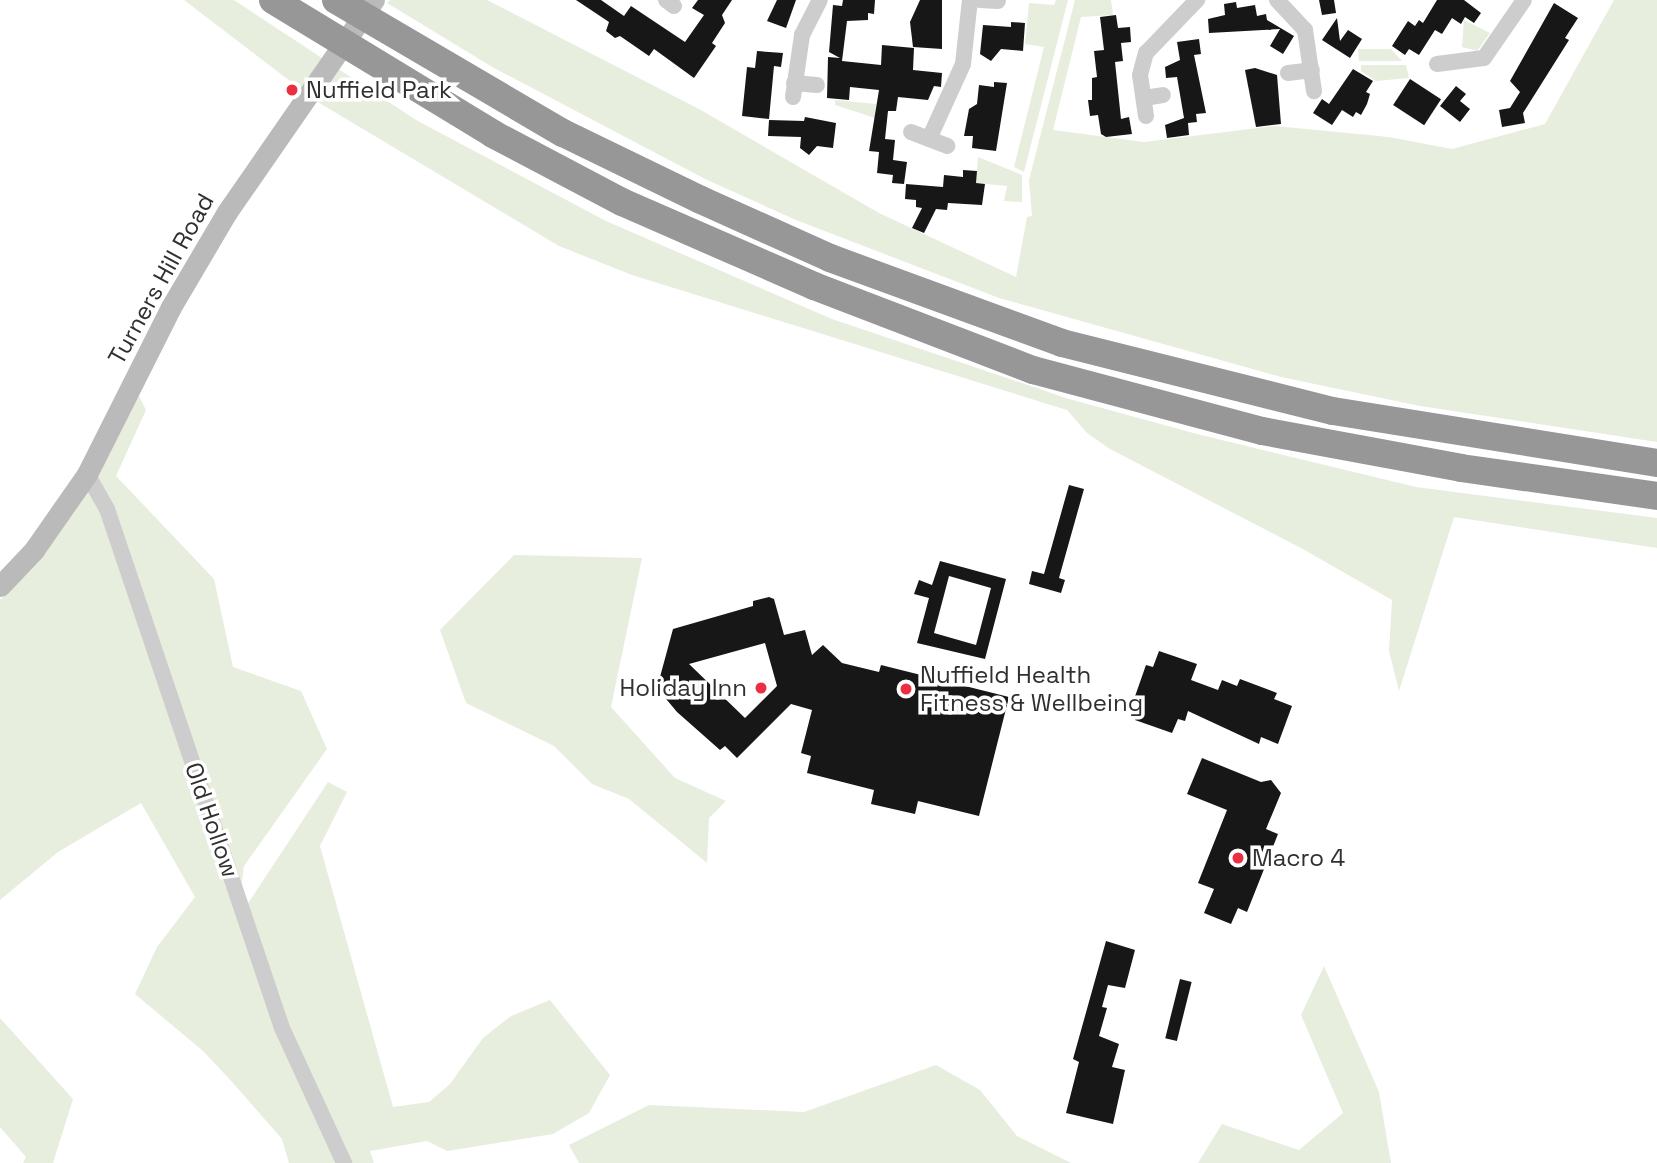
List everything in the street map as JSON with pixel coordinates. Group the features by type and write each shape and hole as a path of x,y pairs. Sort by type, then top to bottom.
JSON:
{"highway":[{"path":"273,0 493,134 622,202 814,286 1033,370 1262,431 1461,468 1657,496"},
{"path":"336,0 563,133 701,201 830,258 1062,343 1333,411 1657,463"}],"street":[{"name":"Turners Hill Road","path":"0,586 34,550 87,474 171,307 226,212 304,96 374,0"},
{"path":"817,85 793,90 802,35 820,0"},
{"path":"929,139 963,64 970,0"},
{"path":"980,0 998,1"},
{"path":"1146,116 1140,75 1146,54 1197,0"},
{"path":"1277,0 1305,30 1314,91"},
{"path":"1437,64 1469,63 1484,58 1524,0"},
{"path":"1288,73 1312,70"},
{"path":"1144,98 1163,94"},
{"path":"911,132 947,146"},
{"name":"Old Hollow","path":"87,474 107,509 282,1028 344,1163"}],"green space":[{"path":"184,0 234,0 416,120 606,221 832,319 1069,399 1197,434 1416,487 1657,518 1657,548 1454,517 1399,691 1389,651 1392,600 1301,548 1110,449 1087,433 1067,410 632,275 559,246 316,101"},
{"path":"390,0 487,0 699,109 879,213 1016,277 1027,217 1032,216 1029,180 1075,0 1111,0 1113,15 1081,17 1053,130 1144,142 1275,126 1389,137 1452,149 1545,124 1614,0 1657,0 1657,442 1420,406 1281,377 999,298 796,220 705,179 494,68 387,3"},
{"path":"1056,0 1068,0 1024,172 1014,167 1044,47 1025,44 1029,3 1054,5"},
{"path":"1464,20 1490,33 1477,51 1462,47"},
{"path":"1358,49 1391,49 1402,61 1359,61"},
{"path":"1361,65 1406,65 1409,78 1376,81 1361,71"},
{"path":"835,100 876,104 875,118 835,105"},
{"path":"978,157 1022,175 1022,202 1004,201 1007,186 976,183"},
{"path":"138,394 146,410 116,476 214,579 233,667 301,691 327,749 244,866 237,920 328,782 347,792 320,846 393,1107 429,1102 450,1084 483,1038 511,1016 550,1000 610,1075 589,1113 553,1134 447,1151 427,1141 370,1151 374,1163 289,1163 282,1139 233,1083 203,1051 135,994 157,947 195,897 141,803 58,852 0,900 0,600 41,558"},
{"path":"514,555 642,558 611,707 675,778 726,801 709,818 707,863 629,799 592,784 554,746 466,703 440,630"},
{"path":"1324,966 1379,1092 1391,1163 1198,1163 1222,1124 1299,1150 1343,1113 1301,1015"},
{"path":"0,1018 73,1099 53,1163 23,1163 26,1157 0,1127"},
{"path":"936,1065 980,1090 1017,1136 1071,1163 579,1163 569,1145 649,1105 804,1112"}],"building":[{"path":"576,0 601,0 624,16 631,6 685,42 704,15 692,8 698,0 732,0 722,15 725,23 712,43 716,46 694,78 654,49 649,56 620,36 615,38 606,31 609,22"},
{"path":"777,0 796,0 786,28 767,21"},
{"path":"843,0 875,0 874,14 868,13 868,20 847,21 842,61 881,65 882,45 914,48 913,70 942,73 941,87 934,86 928,100 898,97 896,111 888,111 885,139 895,140 893,160 907,162 904,184 892,183 893,175 877,173 879,152 869,151 879,90 850,87 849,100 827,98 828,57 840,58 829,52 833,5 842,6"},
{"path":"920,0 942,0 942,49 913,47 910,22"},
{"path":"1319,0 1334,0 1336,13 1322,15"},
{"path":"1437,0 1464,0 1481,13 1474,23 1465,17 1461,24 1452,18 1442,34 1435,30 1419,55 1409,49 1405,55 1392,46 1408,21 1415,26 1419,20 1423,23"},
{"path":"1236,2 1237,8 1255,5 1257,16 1266,14 1267,20 1294,36 1283,54 1270,46 1280,29 1209,33 1208,19 1225,15 1224,4"},
{"path":"1554,3 1578,18 1565,38 1569,40 1523,113 1525,123 1502,127 1499,110 1510,108 1520,92 1510,81"},
{"path":"1116,15 1118,28 1130,27 1131,42 1121,43 1123,61 1115,62 1121,119 1129,117 1132,134 1106,137 1101,134 1098,115 1090,116 1088,100 1092,100 1092,78 1097,77 1094,51 1104,50 1100,17"},
{"path":"1337,18 1340,41 1348,30 1362,39 1350,58 1322,40"},
{"path":"1011,22 1025,23 1023,51 1001,49 991,61 980,54 983,25 1011,27"},
{"path":"1199,39 1201,54 1194,55 1206,113 1196,114 1197,122 1188,123 1189,135 1167,138 1165,125 1184,118 1177,77 1166,78 1165,67 1180,60 1177,42"},
{"path":"757,51 783,53 781,67 774,66 769,119 742,116 747,67 755,68"},
{"path":"1255,68 1277,75 1281,124 1256,127 1245,70"},
{"path":"1353,69 1373,81 1366,92 1370,94 1367,104 1361,115 1356,112 1353,117 1342,110 1332,125 1313,113 1322,99 1329,104"},
{"path":"1410,79 1441,99 1424,125 1393,105"},
{"path":"994,82 1007,83 996,151 972,148 973,136 964,136 969,109 977,104 979,85 994,87"},
{"path":"1456,86 1466,94 1460,101 1470,109 1460,122 1440,106"},
{"path":"805,117 836,123 833,148 817,146 809,155 800,148 801,137 768,136 769,120 804,121"},
{"path":"963,170 977,171 976,183 985,184 982,205 948,203 947,210 936,209 924,233 912,228 922,208 916,207 916,200 905,199 906,184 943,187 944,175 963,177"},
{"path":"1069,485 1084,489 1059,578 1065,580 1061,593 1029,584 1032,571 1044,574"},
{"path":"940,561 1006,579 985,659 917,643 929,598 914,594 919,580 932,585","holes":["949,576 991,588 976,645 934,633"]},
{"path":"769,597 774,599 784,635 805,630 812,655 823,645 842,663 879,672 881,665 1009,697 979,816 918,801 915,814 871,804 874,790 807,773 811,756 801,753 812,710 791,704 737,758 725,746 720,750 677,712 657,688 673,629 753,606 753,601","holes":["765,643 777,686 745,718 689,664"]},
{"path":"1159,651 1197,664 1191,680 1218,690 1222,680 1237,686 1240,679 1277,693 1274,699 1292,706 1278,744 1261,737 1259,744 1188,711 1185,721 1178,719 1172,733 1135,720 1140,704 1133,702 1146,665 1153,667"},
{"name":"Macro 4","path":"1202,758 1261,782 1271,780 1281,793 1266,829 1278,834 1247,912 1238,908 1231,924 1204,913 1214,889 1198,883 1227,810 1187,794"},
{"path":"1106,941 1135,950 1125,988 1108,985 1102,1007 1107,1008 1099,1036 1119,1044 1112,1067 1125,1070 1113,1124 1066,1113 1079,1062 1073,1059"},
{"path":"1180,979 1192,982 1177,1041 1165,1038"}],"place":[{"name":"Nuffield Park","path":"292,90"},
{"name":"Holiday Inn","path":"761,688"},
{"name":"Nuffield Health Fitness & Wellbeing","path":"906,689"},
{"name":"Macro 4","path":"1238,858"}]}
